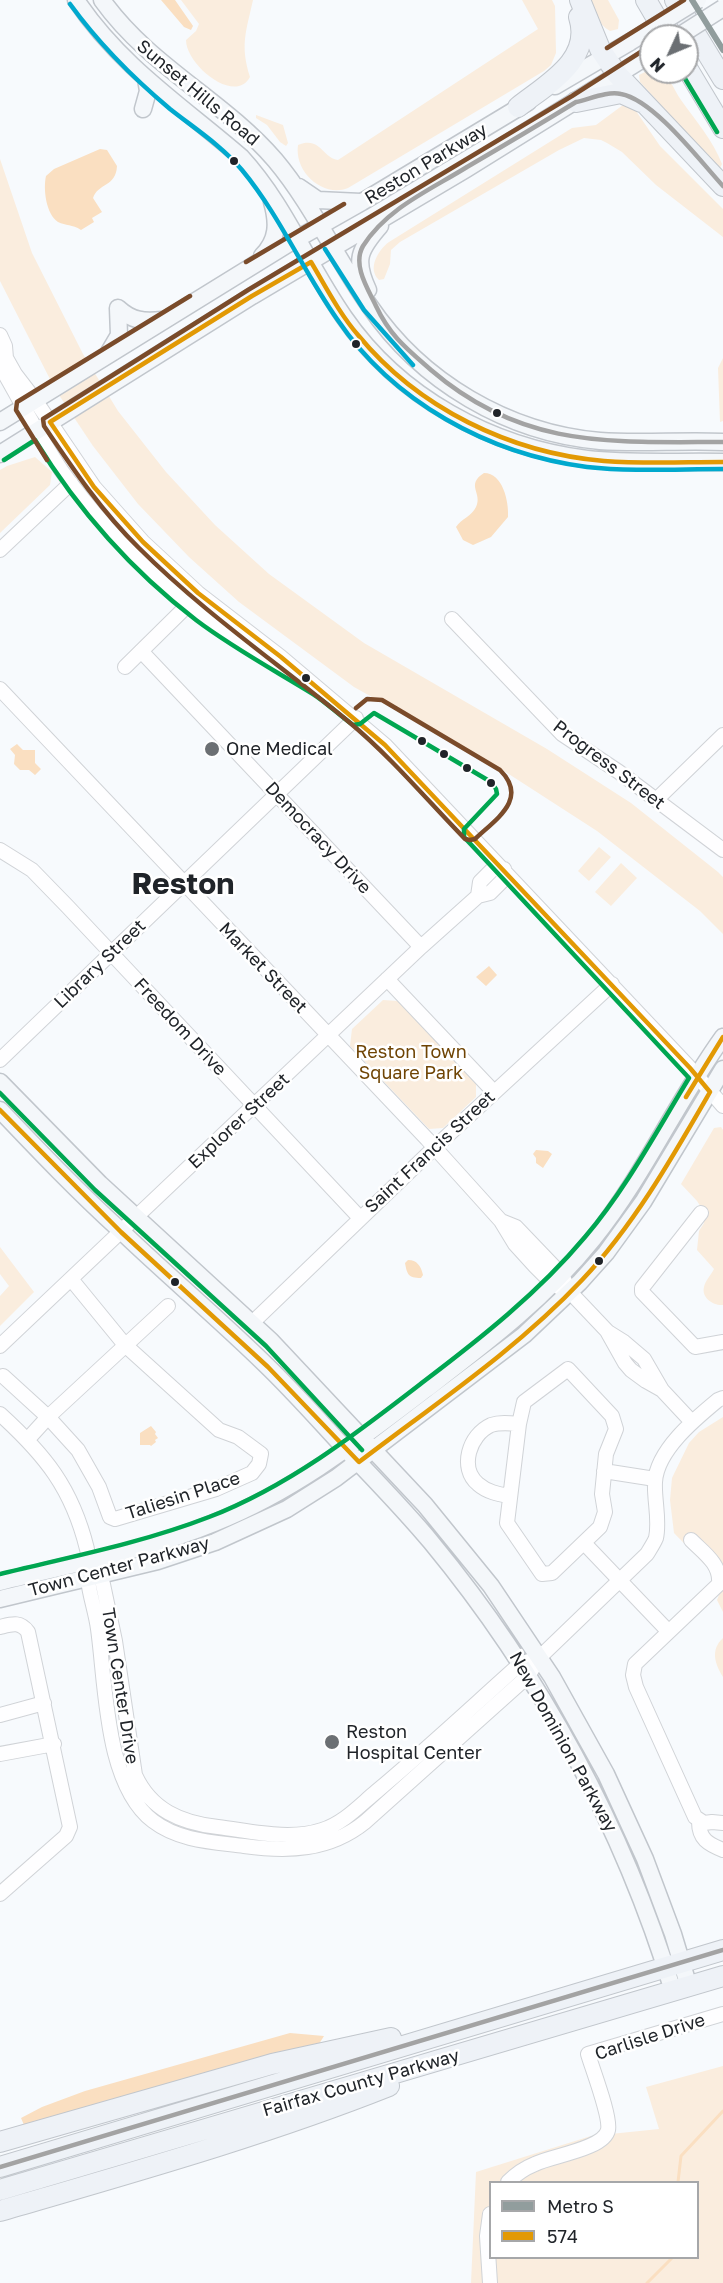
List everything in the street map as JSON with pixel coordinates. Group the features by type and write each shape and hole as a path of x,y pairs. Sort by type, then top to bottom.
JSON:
{"highway":[{"path":"518,107 563,72 577,56 581,47 582,26 574,0"},
{"path":"580,0 595,39 617,74 723,186"},
{"path":"646,0 660,24"},
{"path":"675,0 723,79"},
{"path":"719,0 723,7"},
{"path":"697,84 723,128"},
{"path":"576,102 621,93 648,106"},
{"name":"Fairfax County Parkway","path":"0,2190 540,2031 676,1977 723,1950"},
{"name":"Fairfax County Parkway","path":"0,2167 534,2007 676,1977 723,1976"},
{"path":"458,2054 471,2041 479,2038 676,1977"},
{"path":"0,2142 272,2064 534,2007"},
{"path":"0,2211 299,2119 540,2031"}],"main road":[{"name":"Sunset Hills Road","path":"75,0 109,45 146,79 241,157 268,190 343,316 369,349 421,396 454,416 506,439 536,449 569,456 609,460 723,462"},
{"name":"Sunset Hills Road","path":"102,0 139,44 246,130 291,180 369,306 419,361 446,383 493,413 530,427 567,437 602,441 723,442"},
{"name":"Reston Parkway","path":"0,422 298,238 698,0"},
{"path":"697,24 723,7"},
{"name":"Reston Parkway","path":"0,454 252,296 312,262 639,62"},
{"path":"146,79 148,91 143,109 171,100"},
{"path":"291,180 318,200 362,202"},
{"path":"252,266 266,253 274,239 277,225 268,190"},
{"path":"385,326 363,279 359,262 362,248 391,213"},
{"path":"104,358 119,335 118,308 130,318 142,321 166,319"},
{"name":"Town Center Parkway","path":"0,1599 158,1561 239,1531 297,1503 358,1462 368,1444 514,1321 557,1280 615,1211 723,1037"},
{"name":"Town Center Parkway","path":"0,1582 154,1544 235,1515 290,1487 346,1450 368,1444 524,1335 570,1292 606,1253 631,1220 723,1069"},
{"name":"New Dominion Parkway","path":"0,1082 100,1184 252,1323 368,1444 455,1540 491,1586 540,1658 580,1723 633,1830 658,1893 676,1977"},
{"name":"New Dominion Parkway","path":"0,1110 121,1232 268,1367 430,1541 475,1599 547,1706 613,1829 676,1977"}],"street":[{"path":"0,335 5,346 6,358 29,404"},
{"path":"0,366 44,426 142,542 198,593 356,718 410,770 612,984 723,1107"},
{"path":"44,426 71,483 133,556 189,605 275,664 319,689"},
{"path":"0,550 71,483"},
{"path":"125,667 189,605 198,593"},
{"name":"Progress Street","path":"452,619 562,734 723,850"},
{"name":"Democracy Drive","path":"141,651 421,947"},
{"name":"Market Street","path":"0,689 501,1221 516,1227 557,1280 607,1331 631,1370 646,1382 662,1390 692,1421"},
{"name":"Library Street","path":"0,1060 356,718"},
{"path":"656,800 723,735"},
{"name":"Freedom Drive","path":"0,850 32,870 360,1218"},
{"name":"Explorer Street","path":"0,1346 421,947 478,896 490,893 503,880 504,869"},
{"path":"387,979 494,1092"},
{"name":"Saint Francis Street","path":"252,1323 434,1148 612,984"},
{"path":"701,1213 642,1288 642,1292 695,1347 723,1342"},
{"name":"Taliesin Place","path":"3,1376 48,1417 78,1450 99,1487 107,1512 115,1519 216,1489 252,1473 259,1464 261,1454 238,1437 219,1430 126,1345 71,1279"},
{"path":"28,1439 48,1417 168,1306"},
{"path":"568,1369 612,1416 616,1429 606,1454 602,1494 605,1512 600,1527 552,1573 542,1574 507,1523 519,1424 524,1402 568,1369"},
{"path":"604,1472 655,1479 668,1450 692,1421 723,1398"},
{"path":"0,1414 28,1439 64,1487 78,1521 89,1560"},
{"path":"509,1496 491,1491 478,1484 470,1471 468,1457 472,1444 485,1429 503,1423 519,1424"},
{"name":"Town Center Drive","path":"89,1560 94,1576 98,1628 114,1749 127,1788 152,1820 173,1834 270,1849 301,1849 331,1842 345,1836 365,1822 647,1554 656,1538 655,1479"},
{"path":"691,1540 717,1566 720,1575 719,1584 635,1664 633,1675 636,1687 699,1822 699,1830 706,1843 723,1850"},
{"path":"584,1543 668,1631"},
{"path":"0,1627 17,1623 23,1625 28,1632 54,1744 70,1827 66,1836 0,1894"},
{"path":"0,1715 44,1703"},
{"path":"0,1754 54,1744"},
{"path":"699,1822 723,1824"},
{"name":"Carlisle Drive","path":"510,2181 535,2164 591,2146 603,2139 608,2130 607,2117 588,2054 723,2014"},
{"path":"489,2221 487,2236 490,2283"}],"green space":[{"path":"181,0 253,0 246,30 245,47 250,77 243,84 234,87 223,84 202,70 194,60 188,50 186,40 196,31 199,24"},
{"path":"522,0 552,0 555,6 556,53 551,65 544,71 348,188 339,190 320,186 305,173 298,155 298,145 312,143 328,156 338,160 538,29"},
{"path":"589,0 608,0 619,20 618,29 610,31 602,25"},
{"path":"642,84 672,84 714,147 722,164 718,168"},
{"path":"623,105 636,111 660,146 723,209 723,237 656,185 622,152 601,140 584,138 559,150 400,242 391,250 390,264 384,279 379,280 376,276 375,260 389,242 572,128 596,125"},
{"path":"256,115 283,125 288,143 286,146 267,125 256,118"},
{"path":"0,159 32,253 83,354 118,411 166,472 215,525 269,574 364,643 547,749 631,803 718,872 723,877 723,934 700,911 597,831 501,769 354,687 239,602 189,557 138,504 93,446 55,389 0,281"},
{"path":"723,358 723,421 720,422 718,368"},
{"path":"35,457 52,472 50,485 0,533 0,470"},
{"path":"599,847 611,857 589,881 578,871"},
{"path":"621,863 637,878 611,906 595,892"},
{"name":"Reston Town Square Park","path":"383,1000 398,1001 476,1084 476,1097 443,1128 429,1129 350,1046 352,1029"},
{"path":"721,1127 723,1130 723,1305 719,1305 712,1303 704,1295 705,1285 714,1269 697,1250 699,1231 704,1223 704,1212 681,1184 714,1128"},
{"path":"0,1247 34,1292 0,1326 0,1296 9,1286 0,1274"},
{"path":"723,1417 723,1612 717,1600 721,1590 713,1573 674,1533 670,1500 672,1478 689,1443 699,1432"},
{"path":"723,1638 723,1677 715,1652"},
{"path":"723,2066 723,2283 471,2283 476,2172 591,2136 659,2129 646,2087"}],"shaded area":[{"path":"161,0 175,0 193,26 191,30 184,27"},
{"path":"100,149 107,150 117,166 114,178 95,193 93,198 102,212 92,218 94,222 81,230 58,222 46,201 46,176 54,169"},
{"path":"484,473 496,478 504,489 508,517 491,537 473,545 463,540 456,527 476,507 478,497 475,485 478,477"},
{"path":"17,744 23,750 35,750 35,763 41,769 35,775 29,770 20,770 14,764 15,755 10,749"},
{"path":"489,966 497,975 486,986 476,977"},
{"path":"536,1150 548,1151 552,1154 543,1168 536,1163 533,1154"},
{"path":"408,1260 420,1266 423,1275 421,1278 409,1275 405,1263"},
{"path":"151,1426 158,1438 156,1442 151,1446 140,1445 140,1433"},
{"path":"290,2033 324,2036 319,2044 78,2112 24,2125 21,2118 42,2107 85,2091"}],"waterway":[{"path":"678,2181 681,2156 723,2111"},
{"path":"647,2283 671,2259"}],"metro line":[{"name":"S","path":"692,0 723,50"}],"transit line":[{"path":"607,48 684,0"},
{"path":"70,4 104,46 142,85 217,145 242,170 268,206 337,319 360,349 415,399 479,436 514,450 550,460 587,467 621,469 723,469"},
{"path":"356,708 367,699 382,700 500,770 508,780 511,790 506,808 475,839 465,839 364,735 189,594 139,548 88,490 44,426 43,419 248,290 572,96 639,53"},
{"path":"688,84 717,132"},
{"path":"723,186 676,133 648,107 621,94 604,94 576,102 410,201 384,221 373,233 363,246 359,261 365,285 381,317 400,341 431,370 465,396 500,415 569,436 643,442 723,442"},
{"path":"246,262 344,204"},
{"path":"325,249 364,310 413,365"},
{"name":"574","path":"0,1110 121,1232 268,1367 359,1462 502,1353 557,1306 619,1237 667,1166 710,1092 690,1068 385,745 281,657 198,593 143,542 94,487 50,422 252,296 311,262 345,318 382,361 437,405 468,422 501,437 569,456 619,462 723,462"},
{"path":"47,460 16,410 17,402 190,296"},
{"path":"0,1574 132,1542 209,1517 267,1490 347,1439 487,1332 567,1258 614,1200 689,1078 464,837 464,829 497,794 491,782 374,713 360,724 353,725 313,694 196,620 149,581 107,538 69,491 35,440 4,460"},
{"name":"574","path":"686,1097 723,1037"},
{"path":"0,1093 95,1190 266,1346 362,1450"},
{"path":"0,2167 723,1950"}],"place":[{"name":"One Medical","path":"212,749"},
{"name":"Reston Hospital Center","path":"332,1742"}],"district":[{"name":"Reston","path":"183,884"}]}
